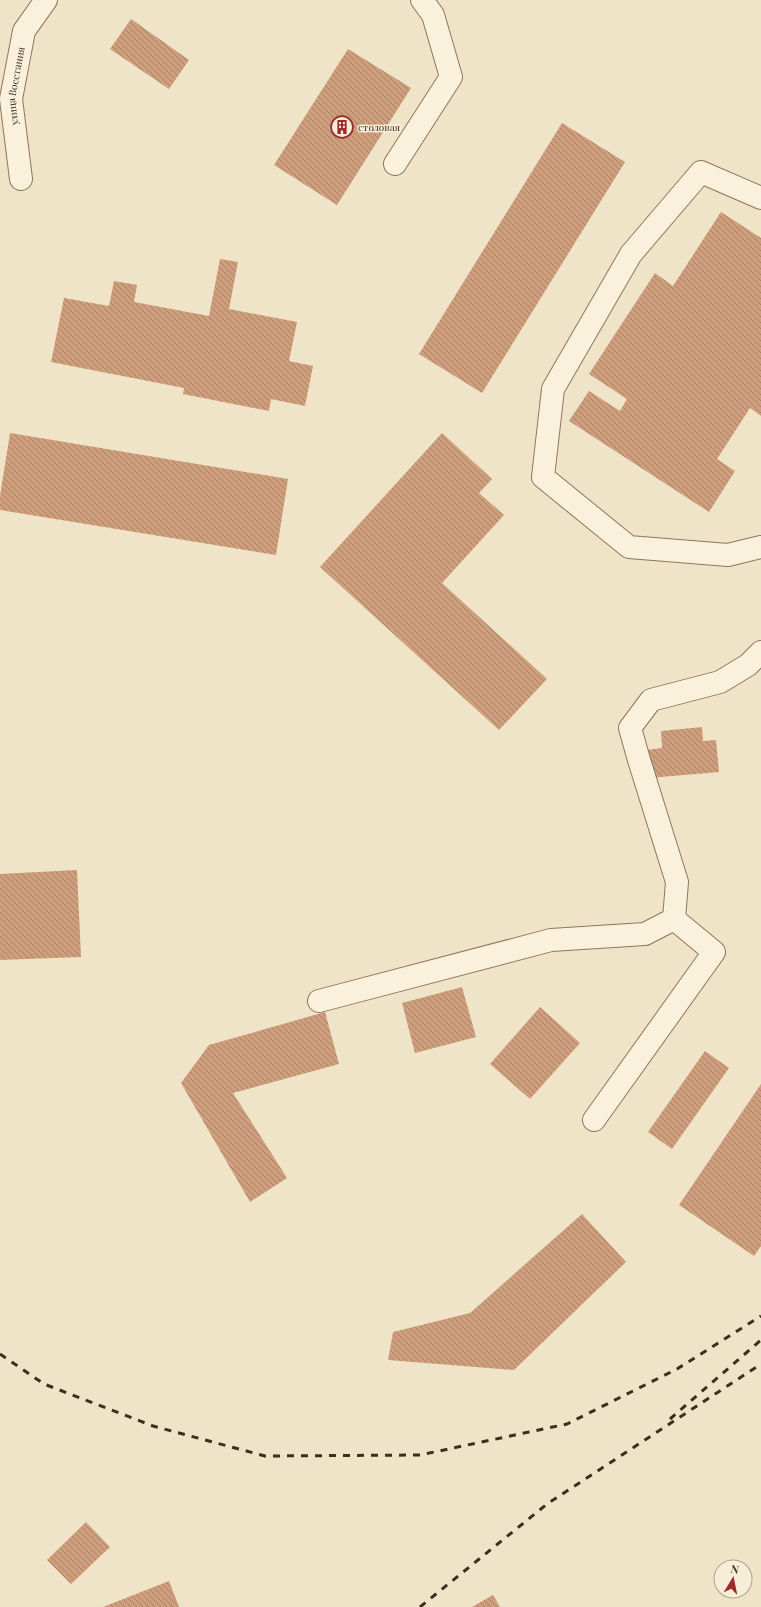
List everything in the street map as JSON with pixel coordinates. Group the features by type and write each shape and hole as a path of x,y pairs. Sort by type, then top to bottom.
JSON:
{"street":[{"name":"улица Восстания","path":"21,179 11,99 24,30 46,0"},
{"path":"395,164 451,77 433,15 422,0"},
{"path":"761,198 701,172 631,254 553,389 543,477 629,547 728,555 761,547"},
{"path":"674,919 678,882 638,760 630,728 651,700 720,682 748,665 761,652"},
{"path":"319,1001 551,940 645,934 674,919"},
{"path":"594,1120 714,952 674,919"}],"building":[{"path":"131,19 189,60 169,89 110,49"},
{"name":"столовая","path":"348,49 411,88 337,205 274,165"},
{"path":"562,123 625,162 482,393 419,354"},
{"path":"721,212 761,238 761,416 750,408 717,459 735,471 709,512 569,421 589,391 620,411 627,399 589,374 655,273 673,286"},
{"path":"220,259 238,262 229,309 297,322 289,361 313,366 305,406 271,399 269,411 183,394 184,388 51,362 64,298 109,306 114,281 137,285 134,302 209,316"},
{"path":"10,433 288,479 276,555 0,510 0,496"},
{"path":"442,433 492,479 479,493 504,515 442,583 547,679 499,730 320,567"},
{"path":"702,727 703,741 716,740 719,772 649,778 646,750 662,748 661,731"},
{"path":"77,870 81,957 0,960 0,874"},
{"path":"462,987 476,1037 415,1053 402,1003"},
{"path":"540,1007 580,1043 530,1099 490,1064"},
{"path":"325,1012 339,1064 233,1093 287,1178 250,1202 181,1083 209,1045"},
{"path":"705,1051 729,1068 672,1149 648,1132"},
{"path":"761,1084 761,1246 754,1256 679,1205"},
{"path":"582,1214 626,1262 514,1370 388,1360 393,1332 470,1313"},
{"path":"86,1522 110,1547 71,1584 47,1560"},
{"path":"169,1581 179,1607 103,1607"},
{"path":"493,1595 500,1607 472,1607"}],"railway":[{"path":"0,1354 44,1384 153,1426 265,1456 420,1455 567,1424 677,1369 761,1316"},
{"path":"670,1419 761,1340"},
{"path":"420,1607 547,1504 761,1364"}],"place":[{"name":"столовая","path":"342,127"}]}
